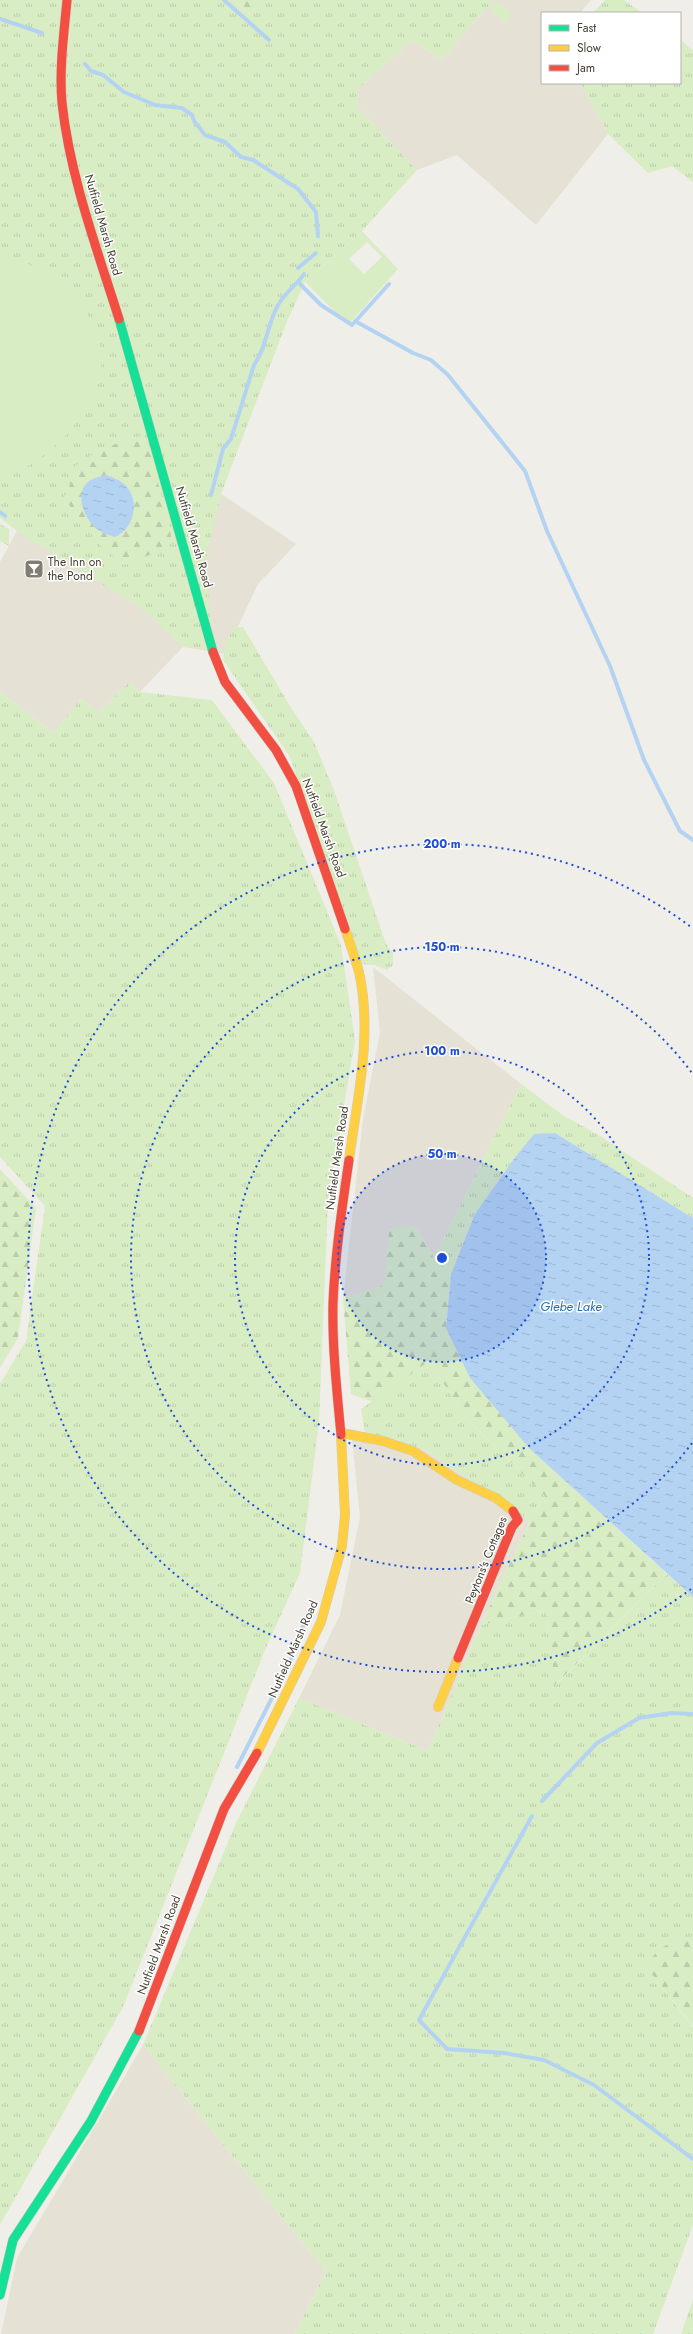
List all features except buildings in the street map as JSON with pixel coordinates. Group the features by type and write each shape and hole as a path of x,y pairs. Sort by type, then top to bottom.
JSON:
{"street":[{"name":"Nutfield Marsh Road","path":"0,2295 13,2240 91,2121 142,2026 192,1888 224,1809 260,1748 321,1622 342,1546 345,1515 342,1433 334,1362 333,1304 338,1234 363,1059 364,1011 359,973 334,892 296,786 276,750 225,682 212,649 140,388 76,178 62,102 63,40 67,0"},
{"name":"Peytons's Cottages","path":"342,1433 370,1437 409,1449 449,1475 504,1502 513,1510 518,1520 512,1528 438,1708"}],"shaded area":[{"path":"494,0 591,0 581,12 541,12 541,84 581,84 608,134 536,225 457,155 417,170 359,109 356,91 412,40 441,60"},
{"path":"221,494 296,544 258,584 225,654 183,647 140,692 128,683 98,713 81,698 54,733 0,692 0,562 17,531 63,497 194,552"},
{"path":"373,967 521,1084 434,1258 415,1226 385,1285 343,1299 363,1119 380,1032"},
{"path":"351,1429 426,1450 530,1521 481,1625 428,1751 299,1698 340,1615 360,1517"},
{"path":"143,2045 326,2272 294,2334 1,2334 17,2258"}],"green space":[{"path":"0,0 233,0 250,14 259,0 494,0 441,60 412,40 356,91 359,109 417,170 362,231 305,282 286,324 221,494 206,559 212,649 183,647 142,609 17,531 0,518"},
{"path":"233,0 259,0 251,14"},
{"path":"605,0 624,0 641,12 594,12"},
{"path":"498,1 512,15 505,23 490,9"},
{"path":"681,41 693,50 693,182 672,166 648,173 608,134 581,84 681,84"},
{"path":"362,231 398,269 348,325 305,282","holes":["367,242 382,257 364,274 349,259"]},
{"path":"0,259 16,260 40,269 55,278 67,289 85,310 98,335 101,360 99,376 94,392 77,423 53,448 41,457 17,472 6,474 0,474"},
{"path":"146,434 171,536 168,548 123,565 100,545 63,497 69,491 71,469 101,449"},
{"path":"0,524 9,529 9,546 0,541"},
{"path":"234,627 243,627 290,706 314,742 334,790 386,944 393,953 393,965 387,970 374,965 360,964 290,757 223,660 224,646"},
{"path":"128,683 140,692 212,700 274,783 341,945 355,1040 328,1201 319,1422 300,1573 265,1650 123,2007 0,2225 0,1384 26,1341 45,1206 0,1157 0,692 54,733 81,698 98,713"},
{"path":"521,1084 564,1116 597,1134 693,1198 693,1218 555,1133 475,1214 451,1274 434,1258"},
{"path":"0,1169 36,1208 18,1338 0,1368"},
{"path":"415,1226 434,1258 451,1274 446,1328 530,1449 667,1574 555,1685 546,1610 481,1625 530,1521 545,1496 466,1418 429,1361 373,1402 351,1394 343,1299 385,1285 389,1229"},
{"path":"429,1361 466,1418 545,1496 530,1521 426,1450 365,1433 361,1409"},
{"path":"667,1574 693,1597 693,1946 690,1942 647,1968 693,2027 693,2225 653,2334 294,2334 326,2272 143,2045 236,1823 299,1698 428,1751 481,1625 546,1610 556,1685"},
{"path":"680,1939 690,1942 693,1946 693,2026 647,1968 655,1954 670,1943"},
{"path":"693,2299 693,2334 681,2334"}],"water":[{"path":"106,475 123,483 130,491 133,498 134,506 131,521 122,533 115,537 102,532 95,527 90,522 83,508 82,494 88,482"},
{"name":"Glebe Lake","path":"555,1133 693,1218 693,1597 530,1449 470,1378 446,1328 451,1274 475,1214 516,1156 534,1134"}],"waterway":[{"path":"224,0 269,40"},
{"path":"0,19 42,33"},
{"path":"85,64 91,71 103,75 124,92 155,105 182,108 192,115 194,121 205,135 225,142 241,157 253,160 298,189 316,212 318,236"},
{"path":"298,268 316,253"},
{"path":"211,495 223,449 231,439 254,365 261,352 274,314 280,302 304,274"},
{"path":"298,282 321,305 352,325 389,284"},
{"path":"355,321 413,353 431,360 448,375 525,471 547,531 610,666 644,760 680,831 693,840"},
{"path":"0,512 5,516"},
{"path":"288,1667 308,1613"},
{"path":"237,1767 281,1680"},
{"path":"542,1801 597,1743 639,1718 671,1713 693,1714"},
{"path":"532,1816 419,2020 447,2049 504,2053 544,2060 594,2085 693,2159"}],"traffic: fast":[{"path":"119,319 213,652"},
{"path":"0,2295 13,2240 91,2121 139,2031"}],"traffic: slow":[{"path":"345,929 359,972 363,995 364,1019 362,1067 349,1160"},
{"path":"342,1433 383,1441 413,1451 457,1480 496,1498 513,1511"},
{"path":"257,1753 321,1622 342,1546 345,1515 341,1435"},
{"path":"438,1707 458,1658"}],"traffic: jam":[{"path":"67,0 61,77 62,103 66,131 71,158 85,212 119,319"},
{"path":"213,652 225,682 276,750 296,786 345,929"},
{"path":"341,1435 336,1386 333,1303 337,1249 349,1160"},
{"path":"458,1658 512,1527 518,1520 513,1511"},
{"path":"139,2031 224,1809 257,1753"}],"place":[{"name":"The Inn on the Pond","path":"34,569"}]}
